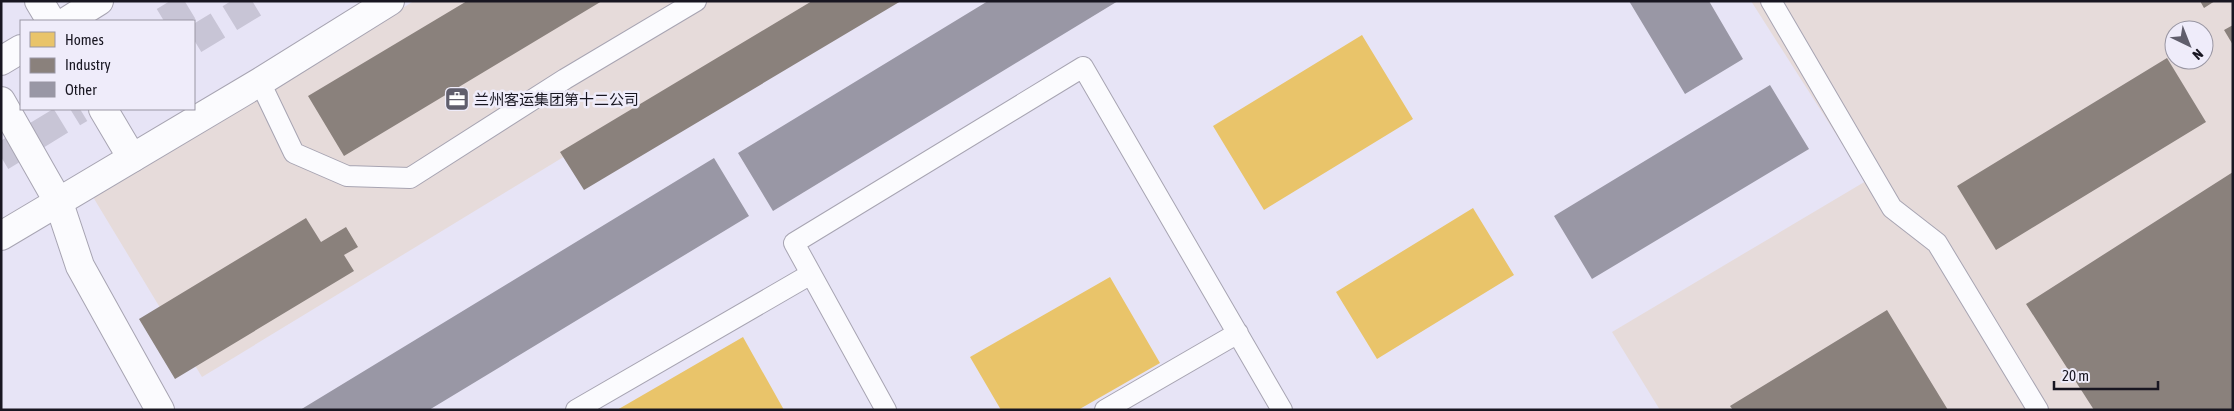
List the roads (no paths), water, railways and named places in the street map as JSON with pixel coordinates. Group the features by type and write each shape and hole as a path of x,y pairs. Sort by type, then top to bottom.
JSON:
{"main road":[{"path":"39,1 50,20"},
{"path":"69,20 99,1"},
{"path":"1,236 260,82 390,1"},
{"path":"1,61 20,50"},
{"path":"1,102 59,203 80,266 160,410"},
{"path":"104,110 132,158"}],"lane":[{"path":"260,82 294,153 347,176 410,178 565,79 696,1"},
{"path":"1771,1 1892,208 1937,243 2038,410"},
{"path":"886,410 794,243 1083,67 1282,410"},
{"path":"576,410 811,274"},
{"path":"1105,410 1238,332"}],"tunnel":[{"path":"166,20 197,1"},
{"path":"195,39 258,1"},
{"path":"1,157 78,110"}],"place":[{"name":"兰州客运集团第十二公司","path":"457,99"}]}
